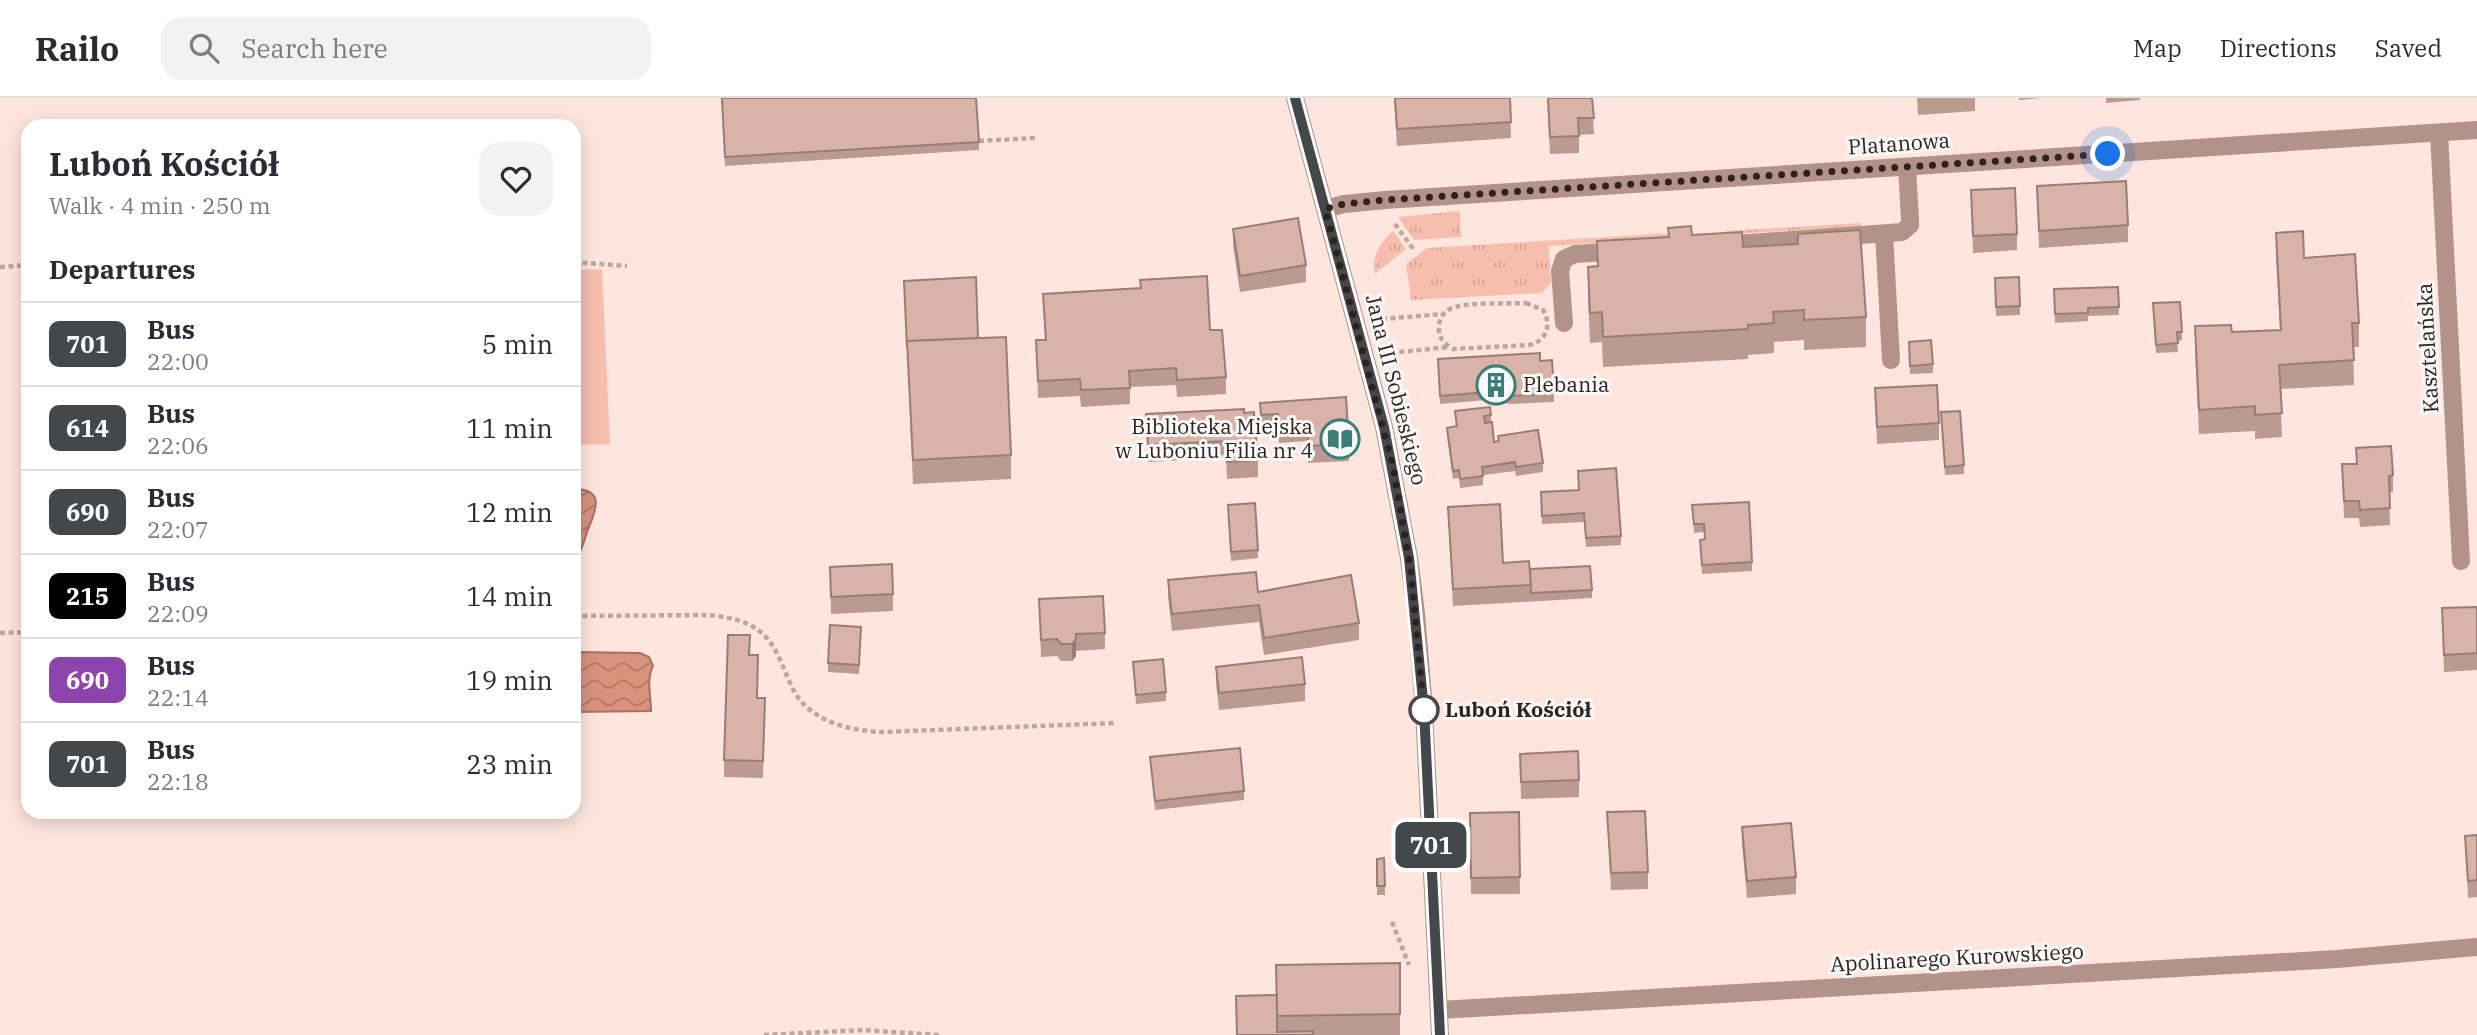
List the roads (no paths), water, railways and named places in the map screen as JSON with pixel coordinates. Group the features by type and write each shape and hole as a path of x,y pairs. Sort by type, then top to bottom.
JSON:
{"street":[{"name":"Jana III Sobieskiego","path":"1295,98 1387,440 1409,558 1423,698 1440,1035"},
{"name":"Platanowa","path":"1325,209 1385,200 2477,130"},
{"name":"Kasztelańska","path":"2439,133 2461,561"},
{"path":"1702,246 1902,232 1910,225 1907,167"},
{"path":"1884,234 1891,360"},
{"path":"1564,323 1560,271 1564,259 1575,254 1635,250"},
{"name":"Apolinarego Kurowskiego","path":"1439,1010 2337,959 2477,947"}],"water":[{"path":"581,490 591,493 596,503 581,549"},
{"path":"581,652 640,653 649,657 653,666 649,682 651,711 581,712"}],"place":[{"name":"Plebania","path":"1496,385"},
{"name":"Biblioteka Miejska w Luboniu Filia nr 4","path":"1340,439"},
{"name":"Luboń Kościół","path":"1424,710"}]}
